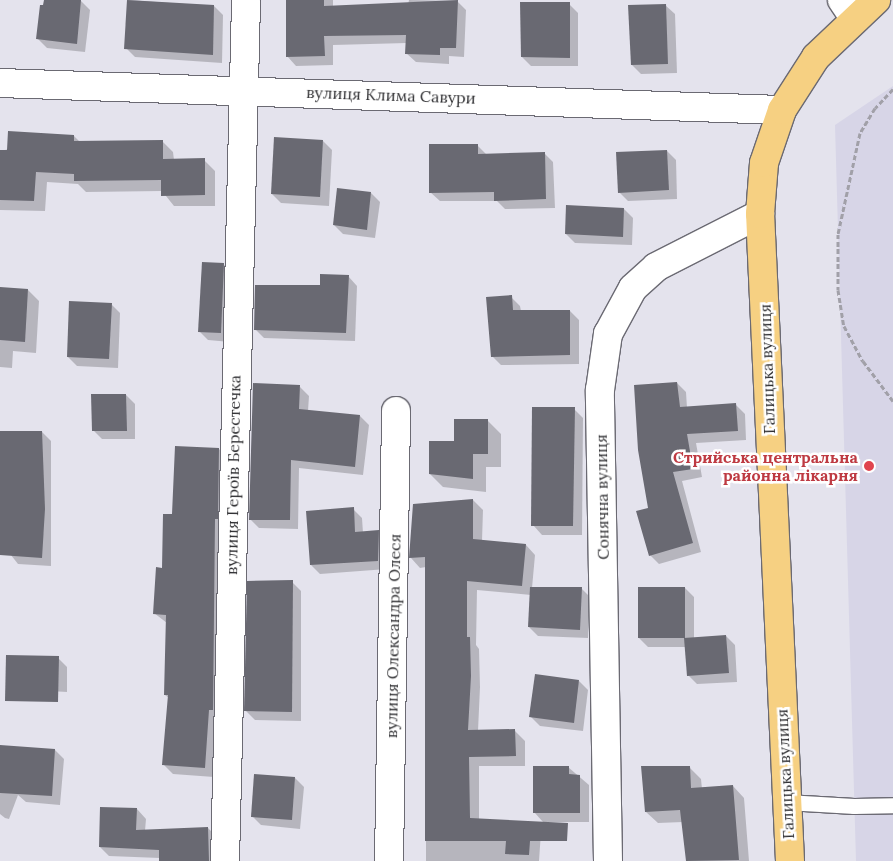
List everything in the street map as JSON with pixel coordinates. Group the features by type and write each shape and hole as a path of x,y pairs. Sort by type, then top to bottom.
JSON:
{"highway":[{"name":"Галицька вулиця","path":"790,861 760,214 764,163 782,110 848,9 876,0"}],"street":[{"name":"вулиця Героїв Берестечка","path":"225,861 242,89 246,0"},
{"name":"вулиця Клима Савури","path":"0,83 242,89 782,110"},
{"name":"Сонячна вулиця","path":"608,861 600,390 608,334 633,288 656,267 760,214"},
{"name":"вулиця Олександра Олеся","path":"389,861 396,411"}],"lane":[{"path":"786,802 854,806 893,805"}],"path":[{"path":"893,89 875,108 860,133 838,234 838,290 844,326 863,361 893,401"}],"shaded area":[{"name":"Стрийська центральна районна лікарня","path":"893,86 893,861 856,861 835,125"}],"building":[{"path":"44,0 81,0 77,44 36,39 40,5 43,5"},
{"path":"127,0 214,5 213,55 124,49"},
{"path":"286,0 324,0 324,6 458,0 456,48 440,48 440,55 405,54 406,35 324,36 325,56 286,57"},
{"path":"520,2 570,2 570,58 521,57"},
{"path":"666,4 668,64 631,65 628,5"},
{"path":"8,131 74,135 74,141 163,140 163,159 205,158 205,195 161,196 161,180 74,181 74,174 36,172 34,201 0,200 0,150 7,150"},
{"path":"274,137 323,140 320,197 271,194"},
{"path":"429,144 478,144 478,154 545,152 546,199 494,201 494,192 429,193"},
{"path":"667,150 669,190 618,193 616,152"},
{"path":"337,188 371,192 367,230 333,225"},
{"path":"566,205 624,208 623,237 565,234"},
{"path":"202,262 224,263 221,333 198,332"},
{"path":"320,274 349,275 346,333 254,330 255,285 320,285"},
{"path":"0,287 28,289 25,342 0,340"},
{"path":"512,295 513,310 570,310 570,355 491,357 486,297"},
{"path":"69,301 112,303 109,359 67,357"},
{"path":"677,382 680,407 736,403 738,431 687,434 693,469 673,472 693,543 649,556 636,511 648,508 638,450 634,385"},
{"path":"253,383 300,385 299,409 360,415 355,467 291,460 290,520 249,520"},
{"path":"91,394 126,394 127,431 92,431"},
{"path":"532,407 575,407 573,526 531,526"},
{"path":"454,419 488,419 488,454 473,454 473,479 429,474 429,441 454,441"},
{"path":"0,431 42,431 45,509 42,558 0,555"},
{"path":"175,446 219,448 218,519 215,519 213,710 209,710 205,768 162,765 168,695 164,695 166,615 153,614 156,567 162,568 163,514 172,514"},
{"path":"473,499 473,539 526,544 522,586 467,581 467,637 470,637 471,676 468,730 515,729 516,756 469,757 470,818 568,823 567,841 530,841 529,855 505,854 506,841 425,841 425,557 409,558 413,504"},
{"path":"354,507 355,532 379,530 378,561 310,565 306,511"},
{"path":"293,580 292,712 244,711 247,581"},
{"path":"530,587 582,587 580,630 528,627"},
{"path":"638,587 685,587 685,638 638,638"},
{"path":"726,635 729,673 687,676 684,638"},
{"path":"6,655 59,656 58,702 5,701"},
{"path":"535,674 579,680 574,723 529,717"},
{"path":"0,745 55,749 52,796 0,793"},
{"path":"533,766 569,766 569,774 580,775 580,813 533,813"},
{"path":"641,766 690,766 691,788 733,785 739,860 686,861 680,810 645,812"},
{"path":"254,774 295,777 292,820 251,817"},
{"path":"100,807 137,808 136,830 208,827 209,861 159,861 159,850 99,847"}],"place":[{"name":"Стрийська центральна районна лікарня","path":"869,466"}]}
